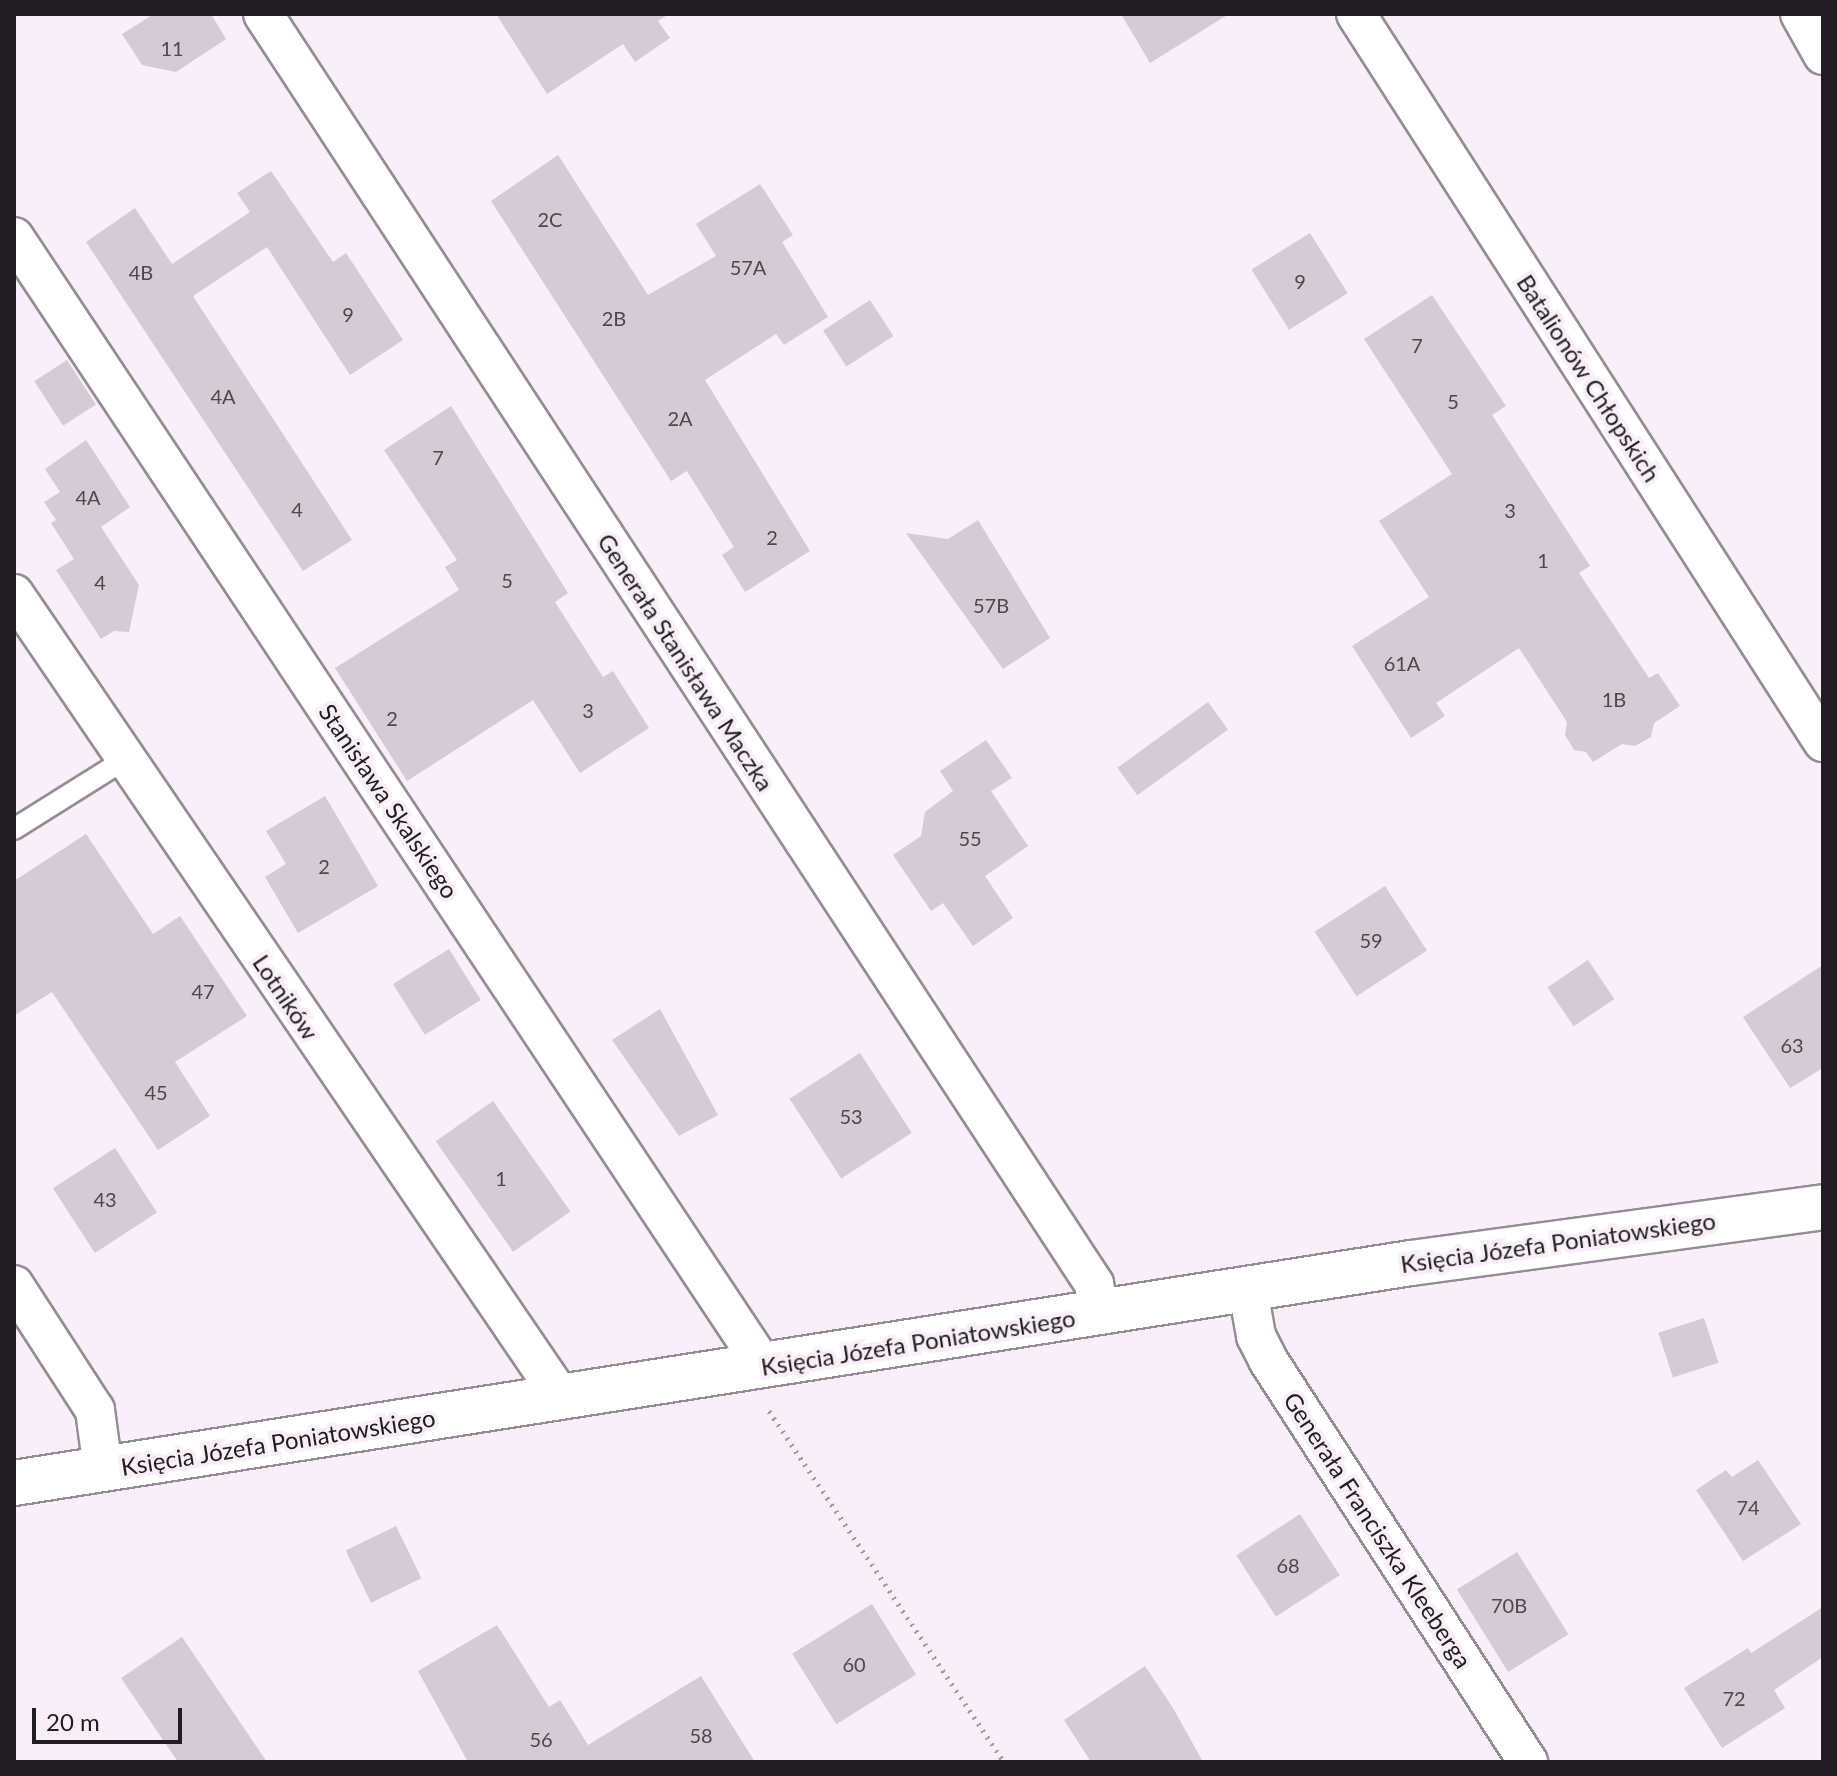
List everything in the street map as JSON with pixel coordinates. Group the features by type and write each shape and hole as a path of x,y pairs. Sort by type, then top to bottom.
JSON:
{"street":[{"name":"Generała Stanisława Maczka","path":"263,14 1094,1284 1100,1314"},
{"name":"Batalionów Chłopskich","path":"1356,14 1823,742"},
{"path":"1800,14 1823,55"},
{"name":"Stanisława Skalskiego","path":"14,237 754,1367"},
{"name":"Lotników","path":"14,594 124,760 561,1397"},
{"name":"Księcia Józefa Poniatowskiego","path":"14,1483 1248,1290 1823,1207"},
{"path":"14,1285 95,1410 103,1469"},
{"name":"Generała Franciszka Kleeberga","path":"1248,1290 1256,1336 1268,1360 1528,1762"}],"lane":[{"path":"14,829 124,760"}],"path":[{"path":"754,1367 1004,1762"}],"building":[{"path":"154,14 211,14 226,39 176,72 142,65 122,34"},
{"path":"496,14 669,14 658,21 670,38 635,62 623,44 547,94"},
{"path":"1121,14 1229,14 1150,63"},
{"path":"558,155 648,295 716,256 696,224 760,184 793,235 782,242 828,317 784,345 776,334 705,380 810,551 745,592 722,555 734,547 687,471 671,481 491,201"},
{"path":"271,171 333,262 346,253 403,340 350,375 267,247 193,296 352,540 303,571 86,242 135,208 172,264 250,212 237,193"},
{"path":"1310,233 1348,293 1289,330 1251,270"},
{"path":"1432,295 1506,406 1492,415 1590,566 1579,573 1649,678 1658,673 1680,706 1654,723 1651,737 1635,746 1622,744 1593,762 1586,752 1574,750 1565,735 1567,722 1519,648 1436,703 1445,716 1411,738 1352,646 1429,597 1379,521 1452,474 1364,339"},
{"path":"870,300 893,336 846,367 823,330"},
{"path":"67,360 96,404 63,426 34,381"},
{"path":"451,406 568,593 555,602 603,677 613,671 649,728 580,773 533,700 407,781 335,668 459,590 445,567 457,560 384,450"},
{"path":"86,440 130,507 101,527 139,585 129,632 114,631 101,639 56,570 74,559 51,523 56,520 44,502 60,492 45,469"},
{"path":"978,520 1050,638 1003,669 906,533 948,539"},
{"path":"1208,702 1228,730 1137,795 1117,768"},
{"path":"986,740 1012,778 991,791 1028,846 985,876 1013,918 973,946 943,903 931,911 893,855 921,836 925,812 953,791 940,771"},
{"path":"325,796 378,886 298,933 265,877 286,864 266,831"},
{"path":"86,834 153,934 180,916 247,1016 175,1062 210,1116 158,1150 52,992 14,1016 14,881"},
{"path":"1385,886 1427,951 1356,996 1315,932"},
{"path":"449,949 481,1000 425,1035 393,984"},
{"path":"1588,960 1614,999 1574,1026 1547,987"},
{"path":"1823,965 1823,1068 1790,1088 1743,1017"},
{"path":"660,1009 718,1115 679,1136 612,1040"},
{"path":"860,1053 912,1133 841,1178 790,1099"},
{"path":"493,1101 570,1212 513,1252 436,1141"},
{"path":"115,1148 157,1213 95,1253 53,1188"},
{"path":"1704,1318 1719,1363 1673,1378 1658,1333"},
{"path":"1758,1460 1801,1524 1743,1561 1696,1490 1726,1470 1732,1477"},
{"path":"1300,1514 1340,1575 1276,1617 1236,1555"},
{"path":"396,1526 421,1578 371,1603 346,1551"},
{"path":"1517,1552 1568,1634 1508,1672 1457,1590"},
{"path":"872,1604 916,1674 836,1724 792,1654"},
{"path":"1823,1607 1823,1657 1774,1690 1785,1708 1722,1748 1684,1688 1748,1648 1751,1653"},
{"path":"497,1625 549,1707 560,1700 588,1745 701,1676 755,1762 468,1762 418,1671"},
{"path":"182,1637 267,1762 178,1762 121,1678"},
{"path":"1145,1666 1203,1762 1091,1762 1064,1720"}]}
